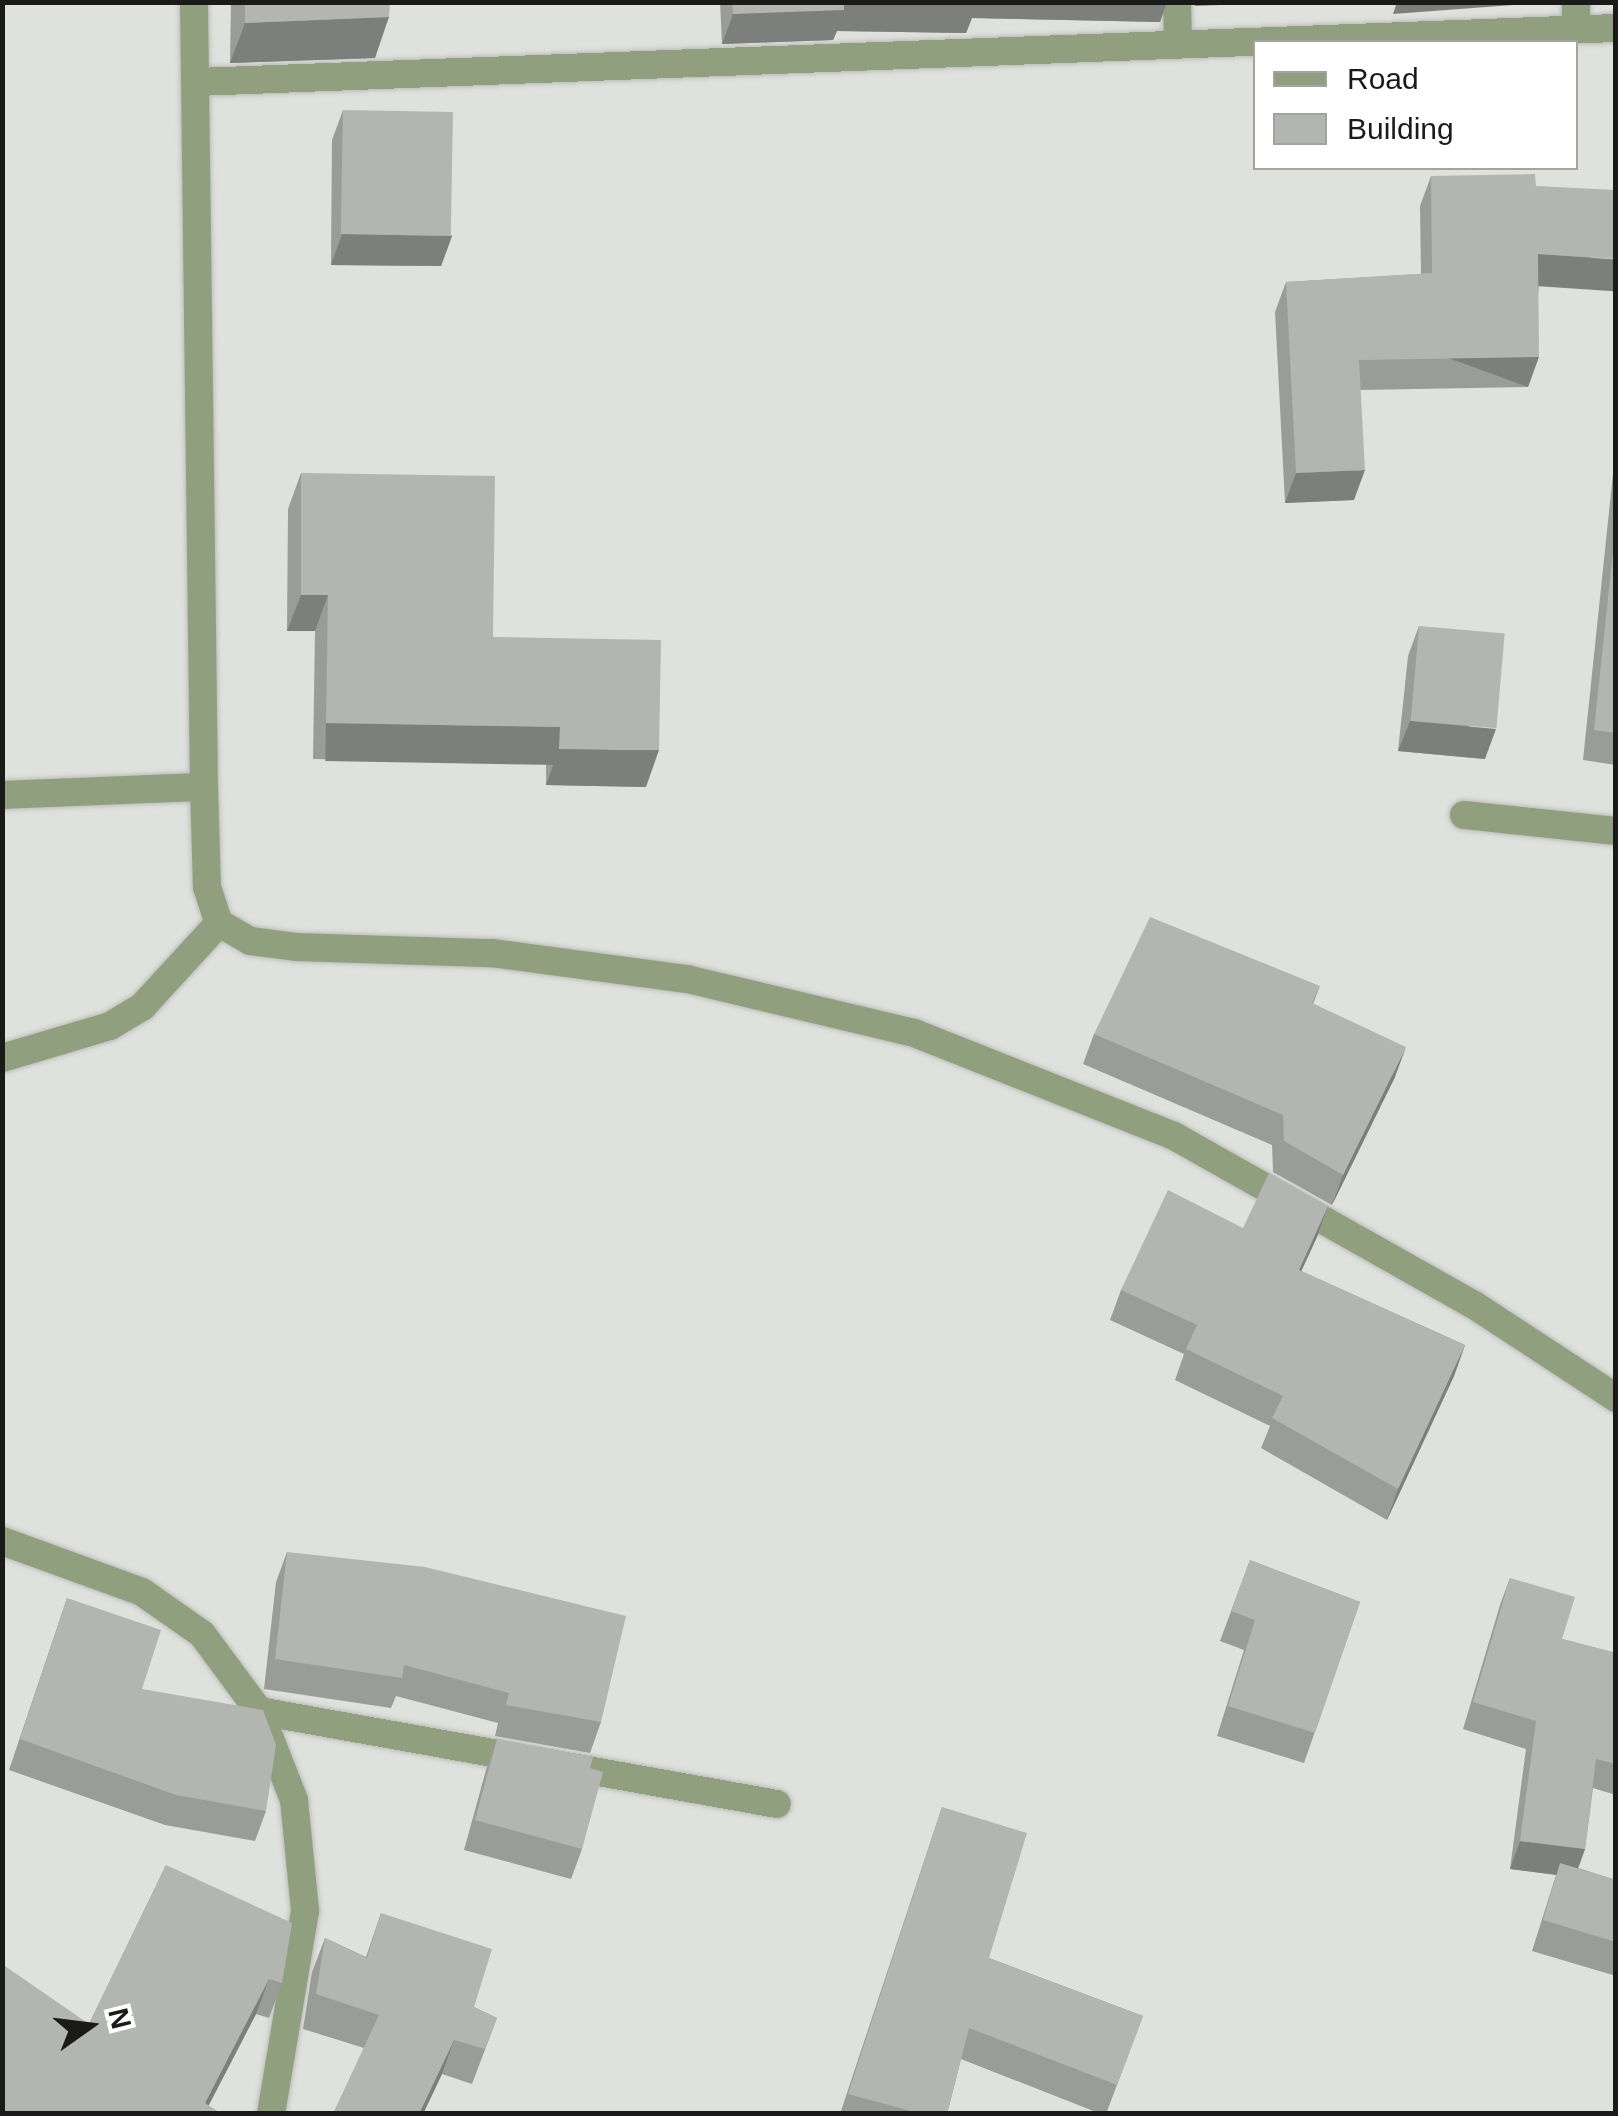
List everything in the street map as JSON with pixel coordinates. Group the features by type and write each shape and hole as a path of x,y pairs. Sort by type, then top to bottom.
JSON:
{"street":[{"path":"194,2 204,787 208,887 219,923 250,941 296,947 492,954 687,978 914,1033 1174,1136 1474,1305 1616,1398"},
{"path":"1177,2 1178,42"},
{"path":"197,82 729,68 1576,15 1616,28"},
{"path":"2,795 204,787"},
{"path":"1464,815 1616,831"},
{"path":"2,1058 110,1026 143,1006 219,923"},
{"path":"2,1541 142,1592 202,1634 259,1712 294,1800 304,1910 271,2114"},
{"path":"259,1712 777,1804"}],"building":[{"path":"245,2 390,2 389,17 245,23"},
{"path":"732,2 844,2 844,10 733,14"},
{"path":"343,110 453,112 451,236 341,234"},
{"path":"1535,174 1536,186 1616,190 1616,259 1538,254 1539,357 1359,360 1365,470 1296,473 1286,282 1432,273 1431,176"},
{"path":"301,473 495,476 493,637 661,640 659,750 559,749 560,727 326,723 328,595 301,595"},
{"path":"1616,523 1616,733 1594,730"},
{"path":"1419,626 1505,633 1496,728 1411,721"},
{"path":"1150,917 1320,986 1312,1003 1406,1047 1343,1175 1284,1141 1283,1115 1094,1034"},
{"path":"1269,1173 1328,1206 1299,1270 1465,1345 1398,1489 1272,1418 1283,1396 1186,1349 1197,1325 1121,1290 1168,1190 1243,1228"},
{"path":"287,1552 425,1567 626,1616 601,1722 506,1705 509,1693 404,1665 402,1678 275,1659"},
{"path":"1250,1560 1360,1602 1315,1733 1228,1706 1255,1620 1231,1611"},
{"path":"1510,1578 1575,1597 1562,1639 1616,1653 1616,1764 1596,1759 1585,1849 1520,1841 1536,1721 1473,1702"},
{"path":"67,1598 161,1630 142,1689 263,1710 276,1745 266,1811 176,1795 20,1739"},
{"path":"497,1739 593,1757 590,1768 603,1772 582,1849 475,1820"},
{"path":"942,1807 1027,1833 989,1958 1143,2016 1117,2085 969,2028 947,2114 922,2114 848,2094"},
{"path":"1560,1863 1616,1880 1616,1942 1543,1920"},
{"path":"166,1865 292,1923 282,1983 269,1979 205,2103 222,2114 2,2114 2,1964 89,2024"},
{"path":"381,1913 492,1949 474,2007 497,2018 485,2049 454,2040 419,2114 333,2114 379,2015 316,1994 325,1938 367,1958"}]}
